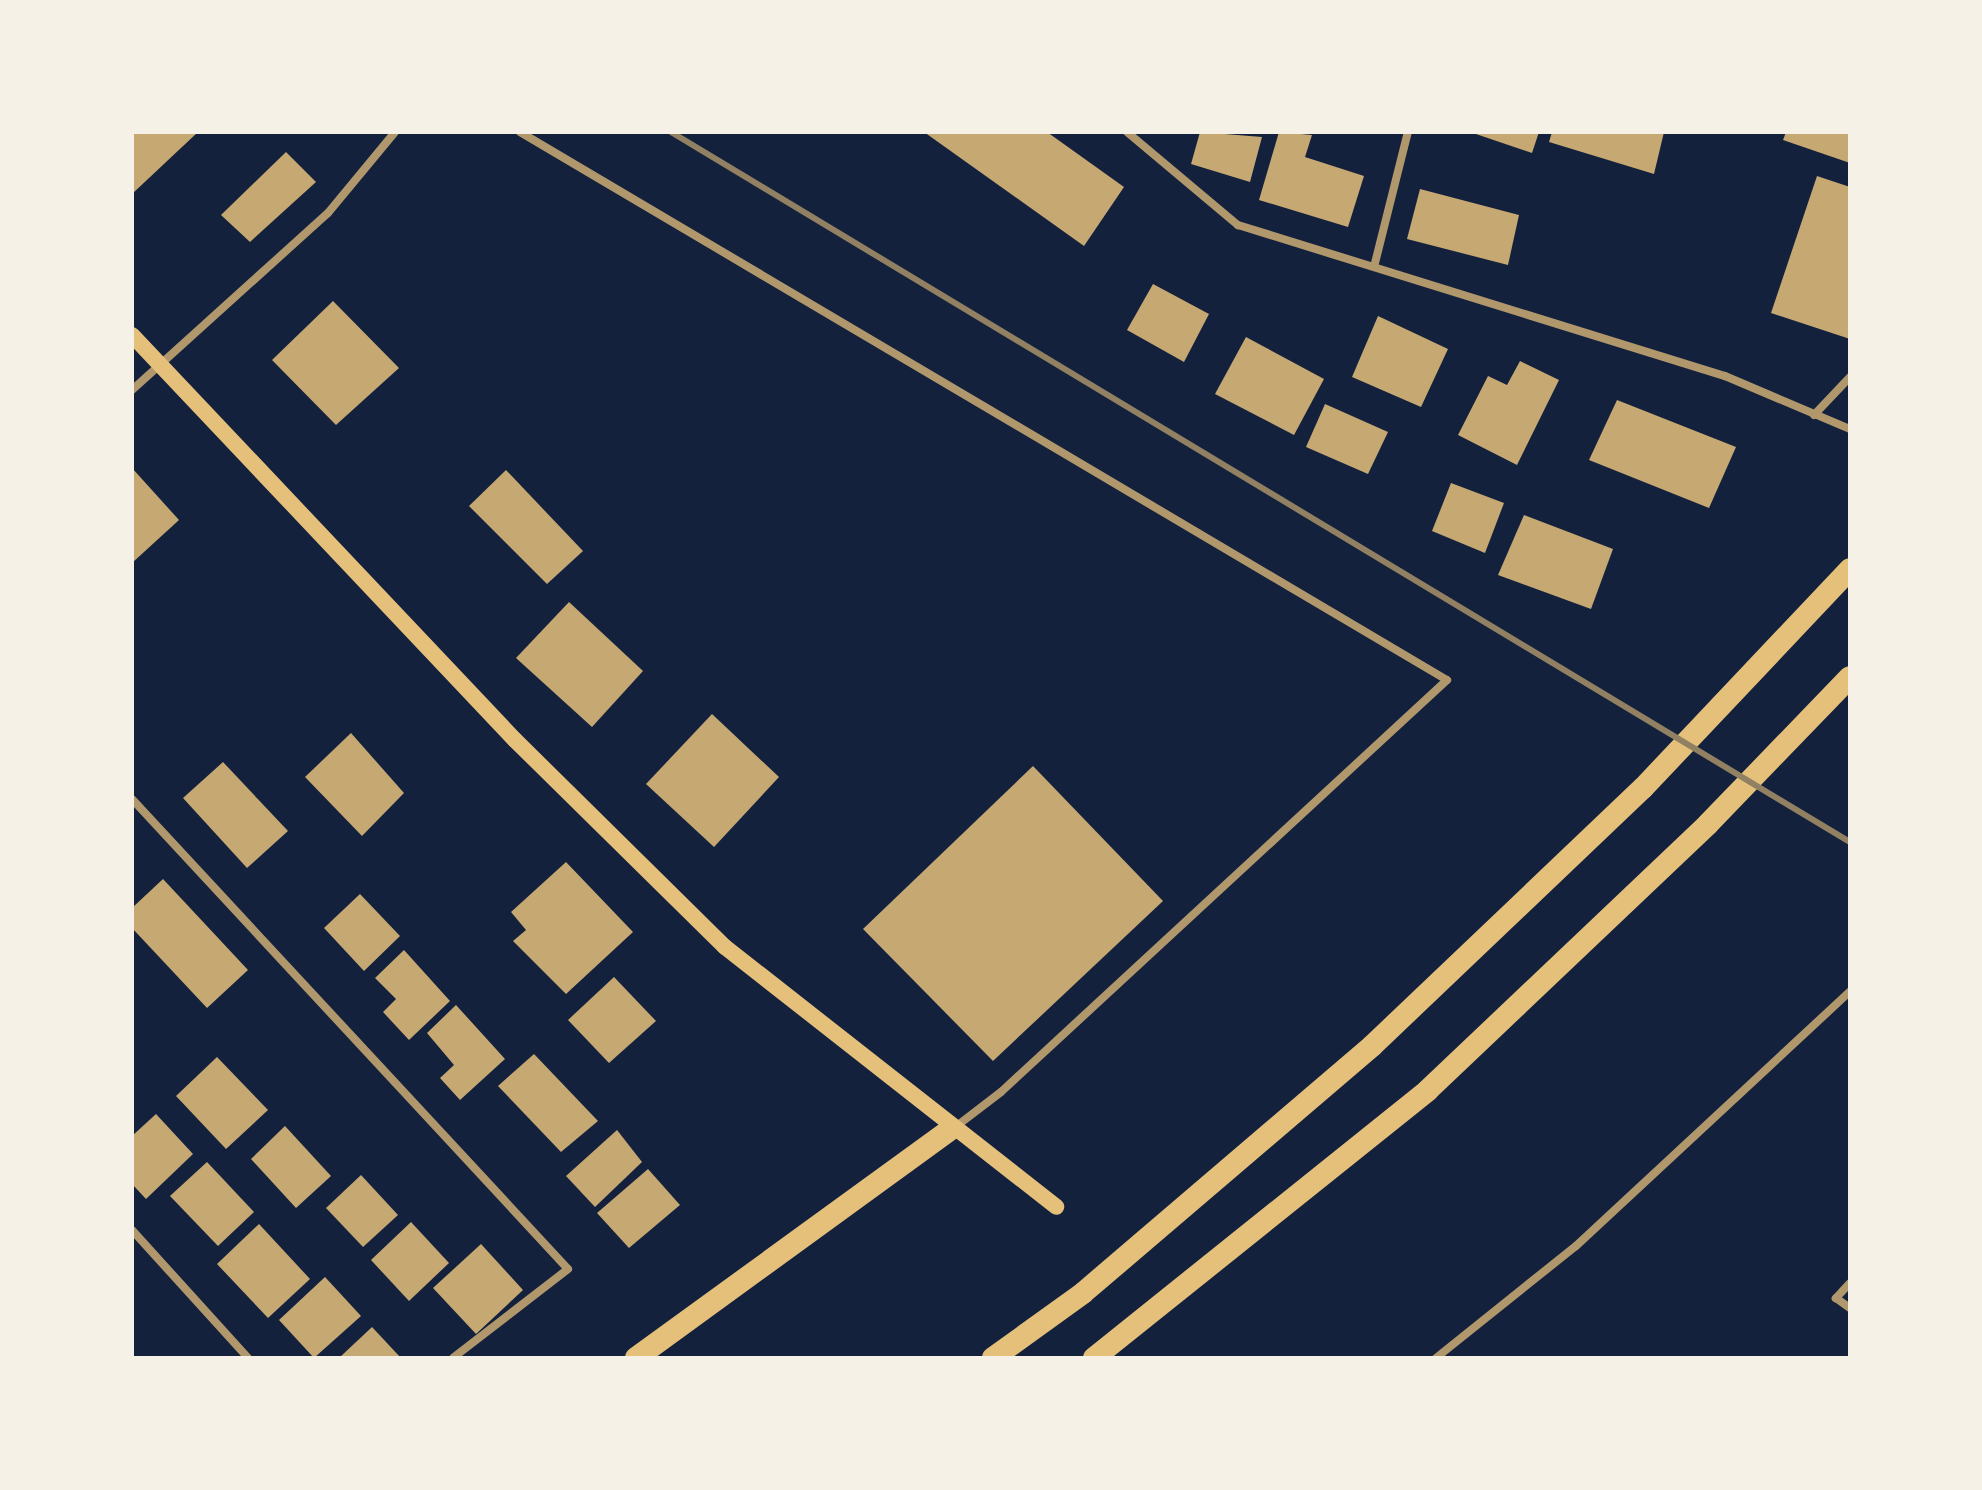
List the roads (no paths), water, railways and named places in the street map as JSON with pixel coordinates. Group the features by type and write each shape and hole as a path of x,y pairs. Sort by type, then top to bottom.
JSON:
{"highway":[{"path":"993,1358 1083,1293 1372,1046 1643,788 1850,569"},
{"path":"1094,1358 1428,1090 1708,824 1850,677"},
{"path":"636,1358 950,1130"}],"main road":[{"path":"132,335 515,740 725,947 950,1130 1056,1207"}],"street":[{"path":"132,390 328,213 395,132"},
{"path":"520,132 1447,680 1001,1092 950,1130"},
{"path":"1127,132 1238,225 1375,263 1725,376 1850,429"},
{"path":"1375,263 1408,132"},
{"path":"1814,415 1850,377"},
{"path":"132,799 568,1269 453,1358"},
{"path":"1436,1358 1576,1246 1850,991"},
{"path":"132,1230 248,1358"},
{"path":"1850,1283 1836,1298 1850,1308"}],"railway":[{"path":"671,132 1850,842"}]}
